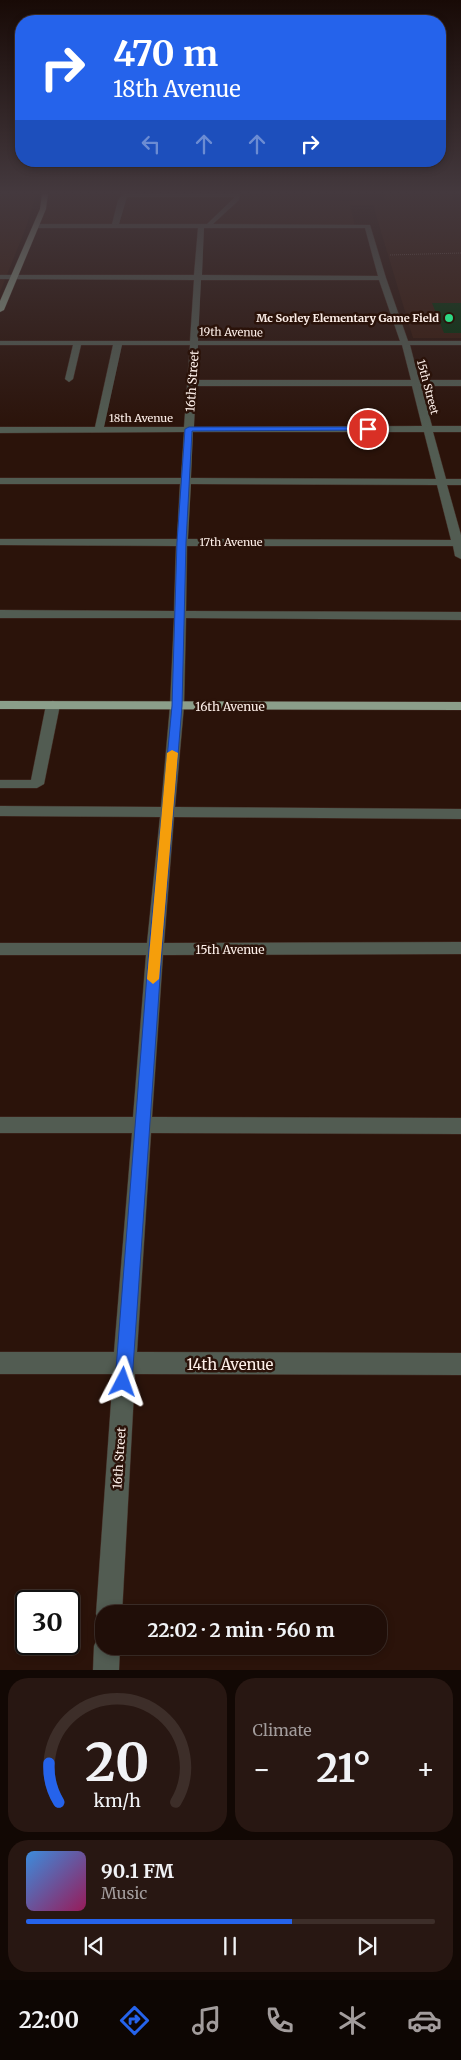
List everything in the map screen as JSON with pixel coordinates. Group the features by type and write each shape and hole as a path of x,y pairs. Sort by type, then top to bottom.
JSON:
{"main road":[{"path":"0,310 17,272"},
{"name":"16th Avenue","path":"0,705 461,706"}],"street":[{"name":"16th Street","path":"110,1605 124,1364 155,949 177,706 185,482 200,272"},
{"name":"15th Street","path":"380,272 405,343 461,556"},
{"path":"0,277 382,278"},
{"name":"19th Avenue","path":"0,343 461,343"},
{"path":"69,379 78,343"},
{"path":"99,429 118,343"},
{"path":"192,383 461,383"},
{"name":"18th Avenue","path":"0,426 99,429 461,429"},
{"name":"18th Avenue","path":"0,430 30,428"},
{"path":"0,481 461,482"},
{"name":"17th Avenue","path":"0,542 459,543"},
{"path":"0,614 461,616"},
{"path":"0,784 37,784 53,705"},
{"path":"0,811 461,814"},
{"name":"15th Avenue","path":"0,949 461,948"},
{"path":"0,1125 461,1126"},
{"name":"14th Avenue","path":"0,1362 461,1364"},
{"path":"106,1670 107,1655"}],"shaded area":[{"path":"0,272 8,272 0,292"},
{"path":"393,272 461,272 461,338 413,338"}],"green space":[{"name":"Mc Sorley Elementary Game Field","path":"432,303 461,303 461,333 444,333"}],"slow traffic":[{"path":"153,979 172,753"}],"place":[{"name":"Mc Sorley Elementary Game Field","path":"449,318"}],"route":[{"path":"123,1382 155,949 177,706 182,542 189,429 368,429"}]}
